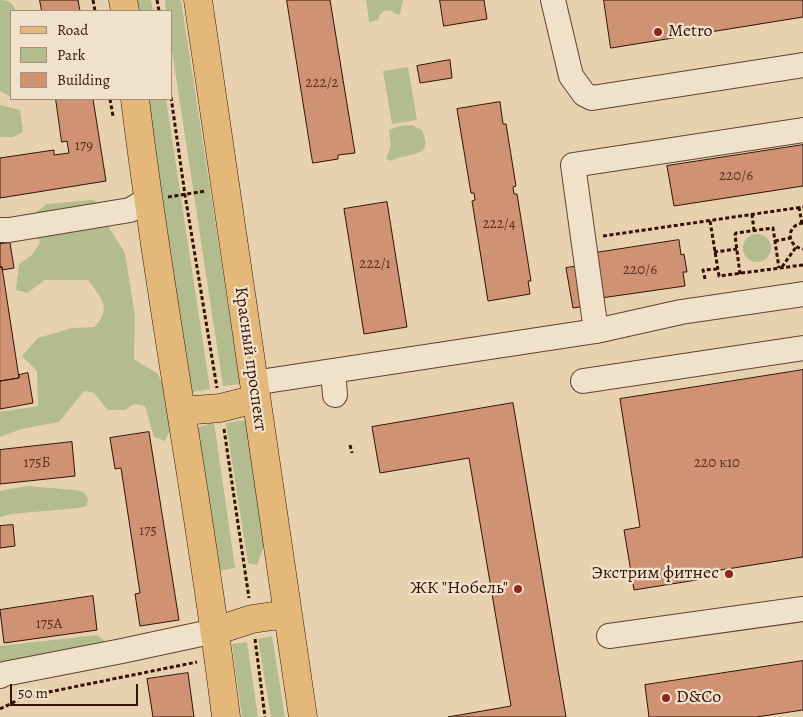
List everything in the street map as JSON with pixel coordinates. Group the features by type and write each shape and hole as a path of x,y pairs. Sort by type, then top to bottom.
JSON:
{"main road":[{"name":"Красный проспект","path":"198,0 303,717"},
{"path":"135,100 148,200 182,411 226,717"},
{"path":"182,411 220,408 254,391"},
{"path":"215,631 252,619 287,614"}],"street":[{"path":"552,0 571,76 584,94 592,98 803,65"},
{"path":"596,331 573,165 803,130"},
{"path":"0,230 130,210 148,200"},
{"path":"254,391 333,371 596,331 681,312 803,294"},
{"path":"583,381 803,348"},
{"path":"333,371 336,394"},
{"path":"609,636 803,609"},
{"path":"0,676 122,652 215,631"}],"path":[{"path":"171,100 252,619 265,717"},
{"path":"148,200 185,195 226,186"},
{"path":"582,239 801,207 802,224 794,227 790,232 790,238 796,247 803,249"},
{"path":"752,214 754,231"},
{"path":"710,220 719,276 803,265"},
{"path":"740,274 735,234 773,228 781,268"},
{"path":"775,241 790,238"},
{"path":"781,268 796,247"},
{"path":"714,252 736,249"},
{"path":"705,279 703,270 717,268"},
{"path":"350,445 352,453"},
{"path":"0,709 24,698 197,662"}],"green space":[{"path":"0,0 10,2 15,10 10,10 10,96 0,91"},
{"path":"134,0 151,0 153,10 136,10"},
{"path":"165,0 181,0 240,384 223,386 172,51 172,10 166,10"},
{"path":"366,0 403,0 400,14 397,15 389,10 385,11 381,13 378,20 369,22"},
{"path":"408,67 417,120 392,124 383,71"},
{"path":"148,100 166,100 210,389 191,392"},
{"path":"0,105 20,110 23,132 13,137 0,137"},
{"path":"412,125 422,130 425,146 422,150 392,161 386,159 391,146 389,130 400,126"},
{"path":"93,200 107,210 108,226 125,253 135,316 134,359 158,374 165,390 170,430 165,441 154,437 145,406 134,404 125,410 108,410 94,393 84,391 59,422 21,429 0,437 0,412 38,406 37,371 22,356 38,338 72,328 94,327 103,315 104,309 101,298 88,280 45,280 27,293 16,290 19,264 32,255 40,243 35,229 35,213 47,204"},
{"path":"757,234 767,238 771,248 767,258 757,262 747,258 743,248 747,238"},
{"path":"246,420 265,544 257,565 248,563 226,423"},
{"path":"214,422 235,568 217,571 196,428"},
{"path":"27,486 83,492 88,498 87,506 11,514 0,517 0,491"},
{"path":"97,635 106,642 0,665 0,646"},
{"path":"272,636 285,717 271,717 258,639"},
{"path":"247,642 258,717 242,717 232,644"}],"building":[{"path":"40,0 78,0 80,10 42,10"},
{"path":"287,0 330,0 355,153 338,155 338,159 313,163"},
{"path":"440,0 484,0 487,19 444,26"},
{"name":"Metro","path":"604,0 803,0 803,17 611,48"},
{"path":"450,60 452,78 420,83 417,66"},
{"path":"56,100 93,100 106,181 0,198 0,158 54,150 54,155 69,153 67,141 62,142"},
{"path":"500,102 503,124 506,124 516,186 513,187 514,194 517,194 531,281 528,281 530,294 488,301 472,201 475,200 474,193 471,193 457,109"},
{"path":"803,145 803,186 674,206 667,166"},
{"path":"387,202 407,327 364,334 344,209"},
{"path":"679,240 681,255 684,254 687,272 683,272 685,286 601,298 595,253"},
{"path":"10,243 14,268 2,270 2,267 0,267 0,244"},
{"path":"580,266 586,306 573,308 566,268"},
{"path":"0,267 2,267 19,378 0,381"},
{"path":"803,370 803,557 708,572 709,578 634,590 624,530 640,527 620,399"},
{"path":"28,373 33,403 0,409 0,381 19,378 19,375"},
{"name":"ЖК \"Нобель\"","path":"513,403 566,717 448,717 511,706 469,458 380,473 372,427"},
{"path":"149,432 179,620 140,626 135,594 140,593 121,468 115,469 110,438"},
{"path":"72,442 75,476 0,484 0,450"},
{"path":"13,525 15,546 0,548 0,526"},
{"path":"93,596 97,630 4,643 0,610"},
{"path":"803,661 803,710 756,717 649,717 645,685"},
{"path":"188,673 194,717 153,717 147,679"}],"place":[{"name":"Metro","path":"658,32"},
{"name":"Экстрим фитнес","path":"729,574"},
{"name":"ЖК \"Нобель\"","path":"518,589"},
{"name":"D&Co","path":"666,698"}]}
